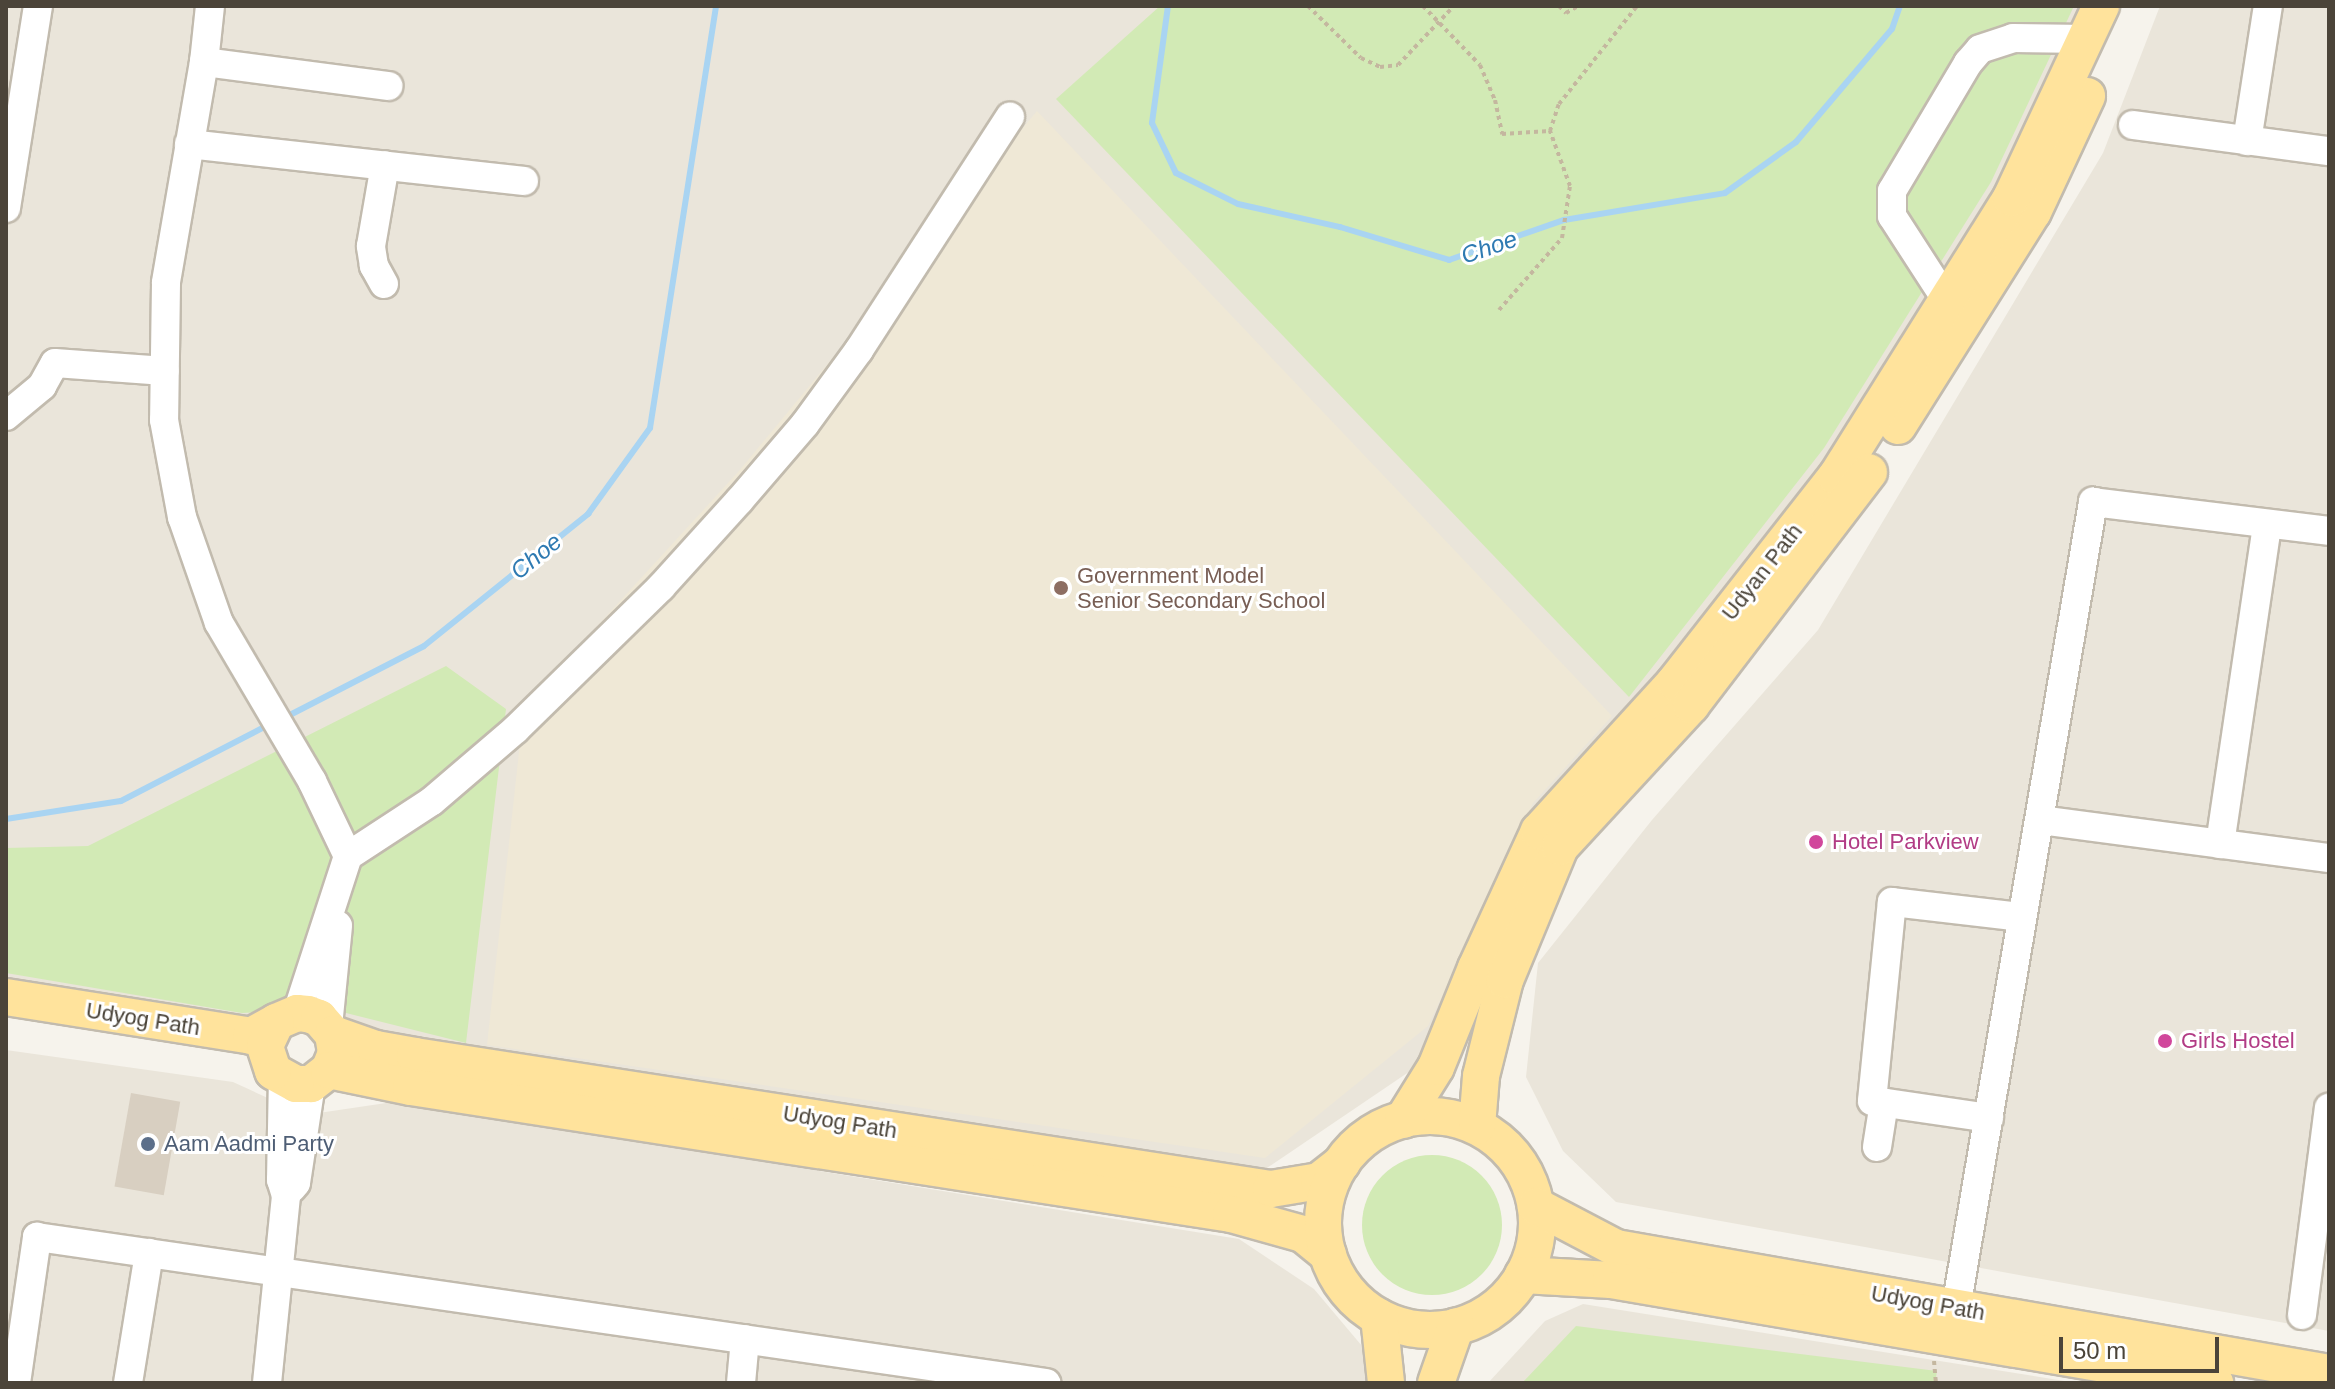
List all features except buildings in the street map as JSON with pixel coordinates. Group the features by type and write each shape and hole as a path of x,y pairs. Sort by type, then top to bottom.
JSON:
{"main road":[{"name":"Udyan Path","path":"1403,1120 1436,1067 1476,968 1539,831 1675,682 1836,477 2011,198 2101,6"},
{"name":"Udyan Path","path":"1477,1126 1481,1076 1505,980 1560,847 1691,705 1853,496 2033,212 2125,6"},
{"name":"Udyog Path","path":"6,997 251,1036 308,1024 376,1049 415,1056 1271,1189 1319,1181 1342,1163"},
{"name":"Udyog Path","path":"6,1020 178,1046 299,1076 411,1087 1231,1214 1303,1234 1328,1254"},
{"path":"308,1024 336,1053 299,1076 265,1046 308,1024"},
{"path":"1440,1116 1477,1126 1498,1140 1516,1159 1529,1182 1536,1206 1535,1242 1523,1275 1501,1302 1456,1326 1416,1329 1379,1317 1353,1297 1328,1254 1323,1231 1325,1207 1342,1163 1362,1140 1403,1120 1440,1116"},
{"name":"Udyog Path","path":"1536,1206 1616,1248 2329,1373"},
{"name":"Udyog Path","path":"1523,1275 1611,1280 2215,1383"},
{"path":"1379,1317 1386,1383"},
{"path":"1436,1383 1456,1326"}],"street":[{"path":"6,208 38,6"},
{"path":"210,6 204,62 166,283 164,420 182,517 219,623 312,781 345,866 308,1024"},
{"path":"2247,141 2268,6"},
{"path":"1947,301 1892,216 1892,191 1980,49 2013,38 2086,39"},
{"path":"204,62 388,86"},
{"path":"345,866 432,801 516,729 661,587 739,501 805,424 859,350 1010,117"},
{"path":"2133,125 2329,151"},
{"path":"189,144 524,181"},
{"path":"384,284 374,266 371,246 385,165"},
{"path":"6,416 42,386 55,363 165,371"},
{"path":"1956,1308 2093,502 2329,531"},
{"path":"2220,844 2267,524"},
{"path":"2040,820 2329,858"},
{"path":"1989,1118 1872,1101 1892,902 2021,917"},
{"path":"267,1383 286,1196 296,1183 299,1076"},
{"path":"1877,1147 1884,1103"},
{"path":"2302,1315 2329,1108"},
{"path":"16,1383 37,1237 1008,1380 1047,1383"},
{"path":"128,1383 149,1253"},
{"path":"741,1383 745,1339"}],"path":[{"path":"1308,6 1361,58 1380,67 1398,65 1454,6"},
{"path":"1313,11 1318,6"},
{"path":"1423,6 1480,65 1495,100 1502,134 1550,131"},
{"path":"1559,6 1566,13 1578,6"},
{"path":"1499,310 1562,238 1570,186 1550,131 1559,104 1637,6"}],"shaded area":[{"path":"6,6 2084,6 1991,213 1425,1061 1261,1172 238,1020 6,981"},
{"path":"2160,6 2329,6 2329,1331 1616,1202 1563,1151 1526,1077 1538,963 1652,820 1818,630 2103,153"},
{"name":"Government Model Senior Secondary School","path":"1037,111 1612,716 1533,803 1428,1026 1265,1158 487,1045 524,706 739,471"},
{"path":"6,1050 233,1082 305,1115 393,1102 1239,1239 1314,1289 1362,1346 1370,1383 6,1383"},
{"path":"1583,1304 2077,1383 1488,1383 1545,1321"}],"green space":[{"path":"1160,6 2074,6 1991,182 1824,448 1629,697 1056,99"},
{"path":"446,666 506,709 466,1043 326,1008 242,1013 6,973 6,848 88,846"},
{"path":"1432,1155 1459,1160 1482,1175 1497,1198 1502,1225 1497,1252 1482,1275 1459,1290 1432,1295 1405,1290 1382,1275 1367,1252 1362,1225 1367,1198 1382,1175 1405,1160"},
{"path":"1576,1326 1937,1371 1935,1383 1522,1383"}],"waterway":[{"name":"Choe","path":"284,718 424,646 588,514 650,428 716,6"},
{"name":"Choe","path":"1168,6 1152,123 1176,173 1238,204 1340,227 1449,260 1564,220 1725,193 1796,142 1892,29 1900,6"},
{"name":"Choe","path":"6,819 121,801 270,724"}],"place":[{"name":"Government Model Senior Secondary School","path":"1061,588"},
{"name":"Hotel Parkview","path":"1816,842"},
{"name":"Girls Hostel","path":"2165,1041"},
{"name":"Aam Aadmi Party","path":"148,1144"}]}
